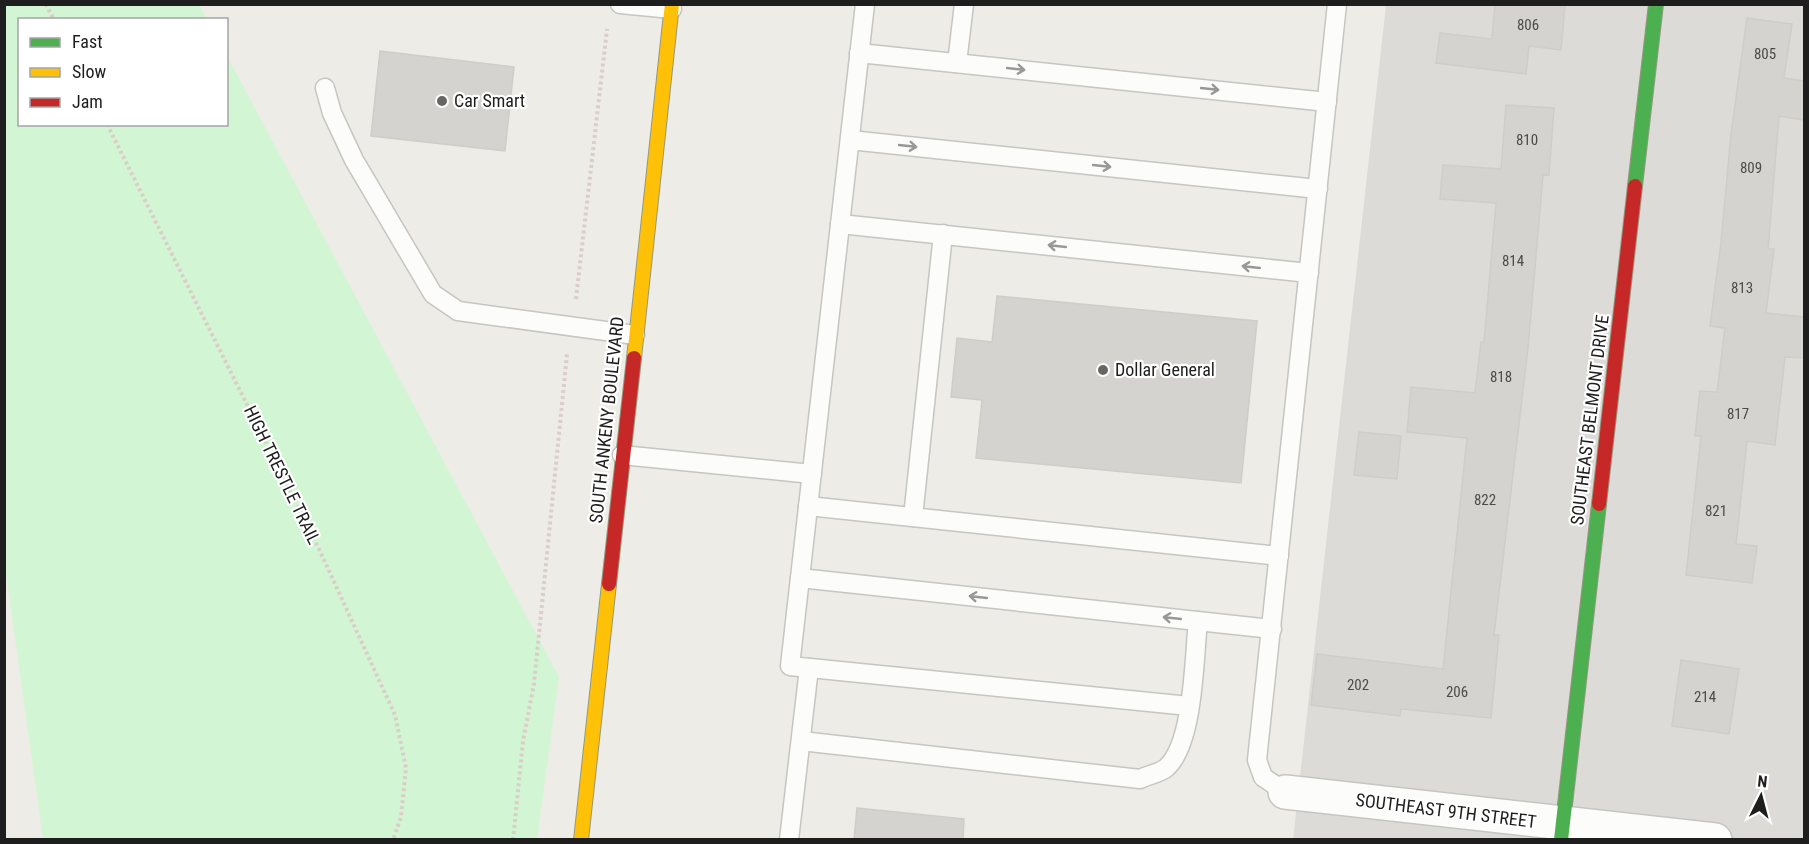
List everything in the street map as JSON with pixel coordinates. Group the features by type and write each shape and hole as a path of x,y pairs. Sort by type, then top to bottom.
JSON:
{"main road":[{"name":"SOUTHEAST BELMONT DRIVE","path":"1562,832 1656,4"},
{"name":"SOUTH ANKENY BOULEVARD","path":"580,840 672,7"}],"street":[{"name":"SOUTHEAST 9TH STREET","path":"1285,792 1562,832 1715,840"}],"lane":[{"path":"620,4 672,7"},
{"path":"865,4 790,666 1189,706"},
{"path":"957,63 964,4"},
{"path":"1285,792 1263,777 1257,760 1337,4"},
{"path":"859,52 1327,102"},
{"path":"326,88 333,113 354,160 433,294 458,311 635,335"},
{"path":"850,140 1318,189"},
{"path":"840,224 1309,273"},
{"path":"913,517 943,234"},
{"path":"622,455 812,474"},
{"path":"808,506 1279,556"},
{"path":"800,578 1272,628"},
{"path":"801,741 1140,778 1166,768 1181,746 1189,706 1198,621"},
{"path":"789,840 809,668"}],"path":[{"path":"46,4 53,18"},
{"path":"513,840 522,741 534,684 566,358 573,325 607,27"},
{"name":"HIGH TRESTLE TRAIL","path":"109,126 319,549 395,715 406,768 400,817 393,840"}],"shaded area":[{"path":"1386,5 1804,5 1804,839 1293,840"}],"green space":[{"path":"4,5 199,5 206,18 18,18 18,126 228,126 228,58 559,677 537,839 43,839 4,559"}],"building":[{"path":"1495,4 1565,4 1561,50 1529,46 1526,74 1436,63 1440,33 1492,39"},
{"path":"1747,18 1792,24 1784,78 1804,81 1804,120 1779,116 1768,249 1774,249 1766,313 1804,317 1804,358 1785,357 1775,445 1747,441 1736,544 1757,546 1752,583 1686,575 1701,436 1695,436 1700,391 1717,392 1725,328 1710,326 1721,243 1731,134"},
{"name":"Car Smart","path":"380,51 514,67 505,151 371,136"},
{"path":"1506,105 1554,108 1549,175 1543,175 1528,348 1494,635 1499,635 1491,718 1401,709 1400,716 1311,705 1317,654 1443,669 1467,438 1407,432 1411,387 1475,393 1481,342 1484,343 1496,203 1440,199 1443,165 1501,169"},
{"name":"Dollar General","path":"997,296 1257,321 1241,483 976,458 982,400 951,397 957,338 992,342"},
{"path":"1359,432 1401,436 1397,479 1354,475"},
{"path":"1681,660 1739,669 1729,734 1672,726"},
{"path":"857,808 964,819 963,840 854,840"}],"traffic: fast":[{"path":"1635,186 1656,4"},
{"path":"1561,840 1599,504"}],"traffic: slow":[{"path":"634,358 672,4"},
{"path":"581,840 609,584"}],"traffic: jam":[{"path":"1599,504 1635,186"},
{"path":"609,584 634,358"}],"place":[{"name":"Car Smart","path":"442,101"},
{"name":"Dollar General","path":"1103,370"}]}
